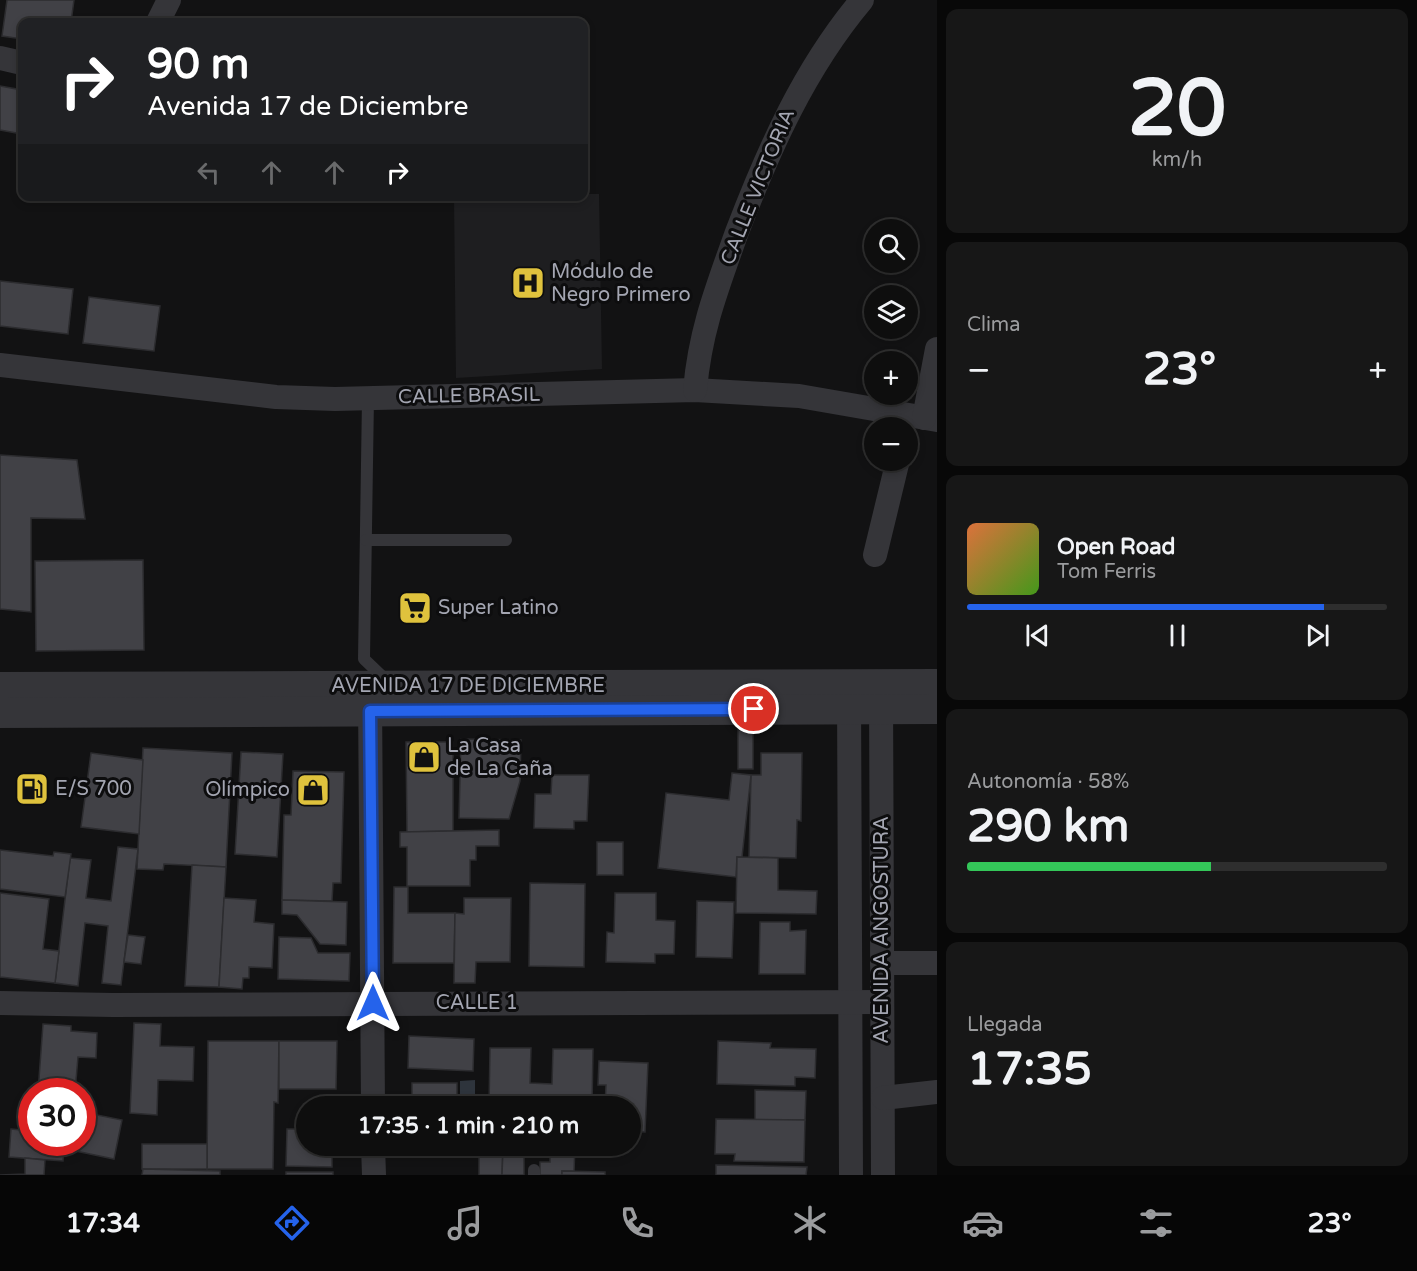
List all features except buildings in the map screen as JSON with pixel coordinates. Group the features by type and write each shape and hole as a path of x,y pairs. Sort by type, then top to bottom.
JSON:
{"street":[{"path":"160,18 170,0"},
{"name":"CALLE VICTORIA","path":"695,390 703,330 753,191 783,122 809,72 861,0"},
{"path":"0,58 18,62"},
{"path":"919,420 937,349"},
{"name":"CALLE BRASIL","path":"0,365 276,396 368,398 695,390 799,396 919,420"},
{"path":"875,555 895,471"},
{"name":"AVENIDA 17 DE DICIEMBRE","path":"881,697 937,684"},
{"name":"AVENIDA 17 DE DICIEMBRE","path":"0,687 378,695 881,697 937,708"},
{"path":"373,1096 378,695"},
{"name":"AVENIDA 17 DE DICIEMBRE","path":"0,713 378,695"},
{"name":"AVENIDA ANGOSTURA","path":"849,697 851,1175"},
{"name":"AVENIDA ANGOSTURA","path":"881,697 883,1175"},
{"path":"882,963 937,963"},
{"name":"CALLE 1","path":"0,1003 882,1002"},
{"path":"883,1098 937,1092"},
{"path":"373,1156 374,1175"}],"lane":[{"path":"368,398 364,660 378,695"},
{"path":"366,540 506,540"}],"shaded area":[{"name":"Módulo de Negro Primero","path":"588,194 599,194 602,369 456,378 454,201 588,201"},
{"path":"475,1080 475,1096 460,1096 460,1081"}],"place":[{"name":"Módulo de Negro Primero","path":"528,283"},
{"name":"Super Latino","path":"415,608"},
{"name":"La Casa de La Caña","path":"424,757"},
{"name":"E/S 700","path":"32,789"},
{"name":"Olímpico","path":"313,790"}],"route":[{"path":"373,1003 370,711 754,709"}]}
